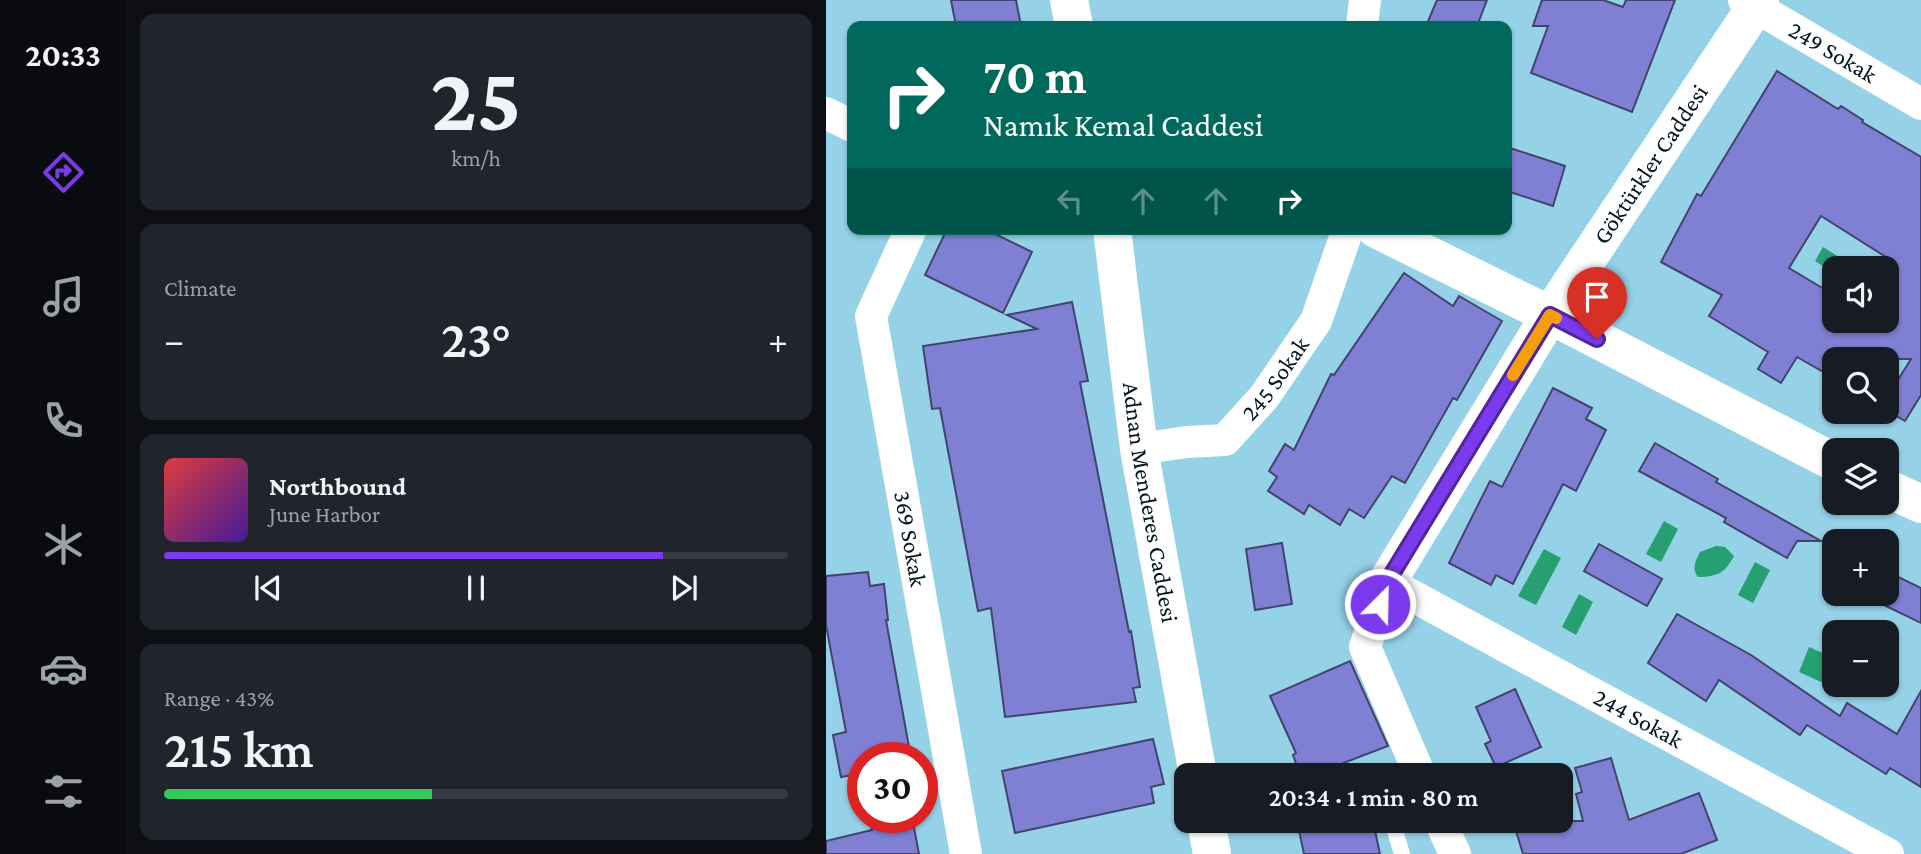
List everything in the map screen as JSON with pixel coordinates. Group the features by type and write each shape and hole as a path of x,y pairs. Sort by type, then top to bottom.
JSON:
{"street":[{"path":"1069,0 1073,21"},
{"path":"1363,21 1365,0"},
{"name":"249 Sokak","path":"1753,2 1921,104"},
{"name":"Göktürkler Caddesi","path":"1387,582 1550,315 1753,2"},
{"name":"369 Sokak","path":"908,235 871,316 966,854"},
{"name":"Adnan Menderes Caddesi","path":"1113,235 1139,449 1196,763"},
{"name":"245 Sokak","path":"1139,449 1225,440 1264,397 1316,321 1346,235"},
{"path":"1388,235 1550,315 1822,456"},
{"path":"1899,494 1921,504"},
{"path":"1387,582 1364,647 1415,763"},
{"name":"244 Sokak","path":"1387,582 1888,854"},
{"path":"1445,833 1455,854"}],"lane":[{"path":"1396,833 1402,854"}],"shaded area":[{"path":"1823,247 1837,256 1822,256 1822,265 1815,261"},
{"path":"1664,521 1678,529 1661,562 1646,554"},
{"path":"1716,546 1725,547 1734,556 1731,562 1720,573 1698,577 1695,568 1700,552"},
{"path":"1544,549 1561,558 1536,605 1518,596"},
{"path":"1755,562 1770,570 1753,603 1738,595"},
{"path":"1579,594 1593,602 1576,635 1562,627"},
{"path":"1809,647 1822,653 1822,682 1799,672"}],"building":[{"path":"951,0 1016,0 1020,21 955,21"},
{"path":"1437,0 1487,0 1479,21 1428,21"},
{"path":"1542,0 1603,0 1623,7 1626,0 1675,0 1632,112 1531,73 1548,26 1533,26"},
{"path":"1777,71 1838,109 1841,106 1863,120 1862,122 1921,157 1921,395 1905,421 1899,418 1899,378 1911,359 1899,359 1899,347 1822,347 1822,371 1797,357 1781,383 1758,369 1768,352 1709,316 1722,295 1661,262 1697,194 1701,196"},
{"path":"1512,149 1565,166 1553,206 1512,193"},
{"path":"944,235 997,235 1032,252 1003,313 925,275"},
{"path":"1404,273 1453,306 1459,296 1502,321 1457,400 1453,398 1405,483 1392,476 1364,518 1349,509 1340,525 1309,505 1304,514 1268,491 1277,477 1269,471 1285,444 1294,450 1331,374 1334,375"},
{"path":"1072,302 1088,381 1080,382 1140,687 1133,688 1136,702 1005,717 991,608 978,611 940,408 932,409 923,346 1037,329 1007,315"},
{"path":"1553,388 1592,408 1586,419 1606,430 1576,491 1563,484 1513,584 1496,575 1491,585 1449,563 1490,481 1502,487"},
{"path":"1655,443 1718,479 1716,482 1821,541 1797,541 1787,558 1724,522 1726,518 1639,471"},
{"path":"1282,543 1292,604 1255,610 1246,549"},
{"path":"1599,544 1662,579 1647,606 1584,571"},
{"path":"868,572 870,586 884,584 886,620 908,742 847,742 847,776 841,777 833,735 846,732 826,625 826,576"},
{"path":"1899,577 1921,588 1921,623 1886,606 1899,606"},
{"path":"1677,614 1751,655 1840,716 1847,703 1897,734 1921,691 1921,787 1890,768 1886,774 1807,725 1800,735 1719,680 1706,701 1648,663"},
{"path":"1350,661 1388,746 1343,763 1296,763 1293,755 1296,753 1270,696"},
{"path":"1515,689 1541,747 1505,763 1494,763 1485,744 1491,741 1476,707"},
{"path":"1153,739 1164,784 1151,787 1154,803 1015,833 1002,771"},
{"path":"1611,758 1629,820 1699,793 1717,840 1681,854 1523,854 1517,833 1573,833 1573,821 1583,821 1576,794 1582,792 1575,768"},
{"path":"859,833 915,833 919,854 826,854 826,841"},
{"path":"1300,833 1376,833 1380,854 1304,854"}],"slow traffic":[{"path":"1513,375 1550,315 1556,318"}],"route":[{"path":"1380,604 1387,582 1550,315 1597,339"}]}
